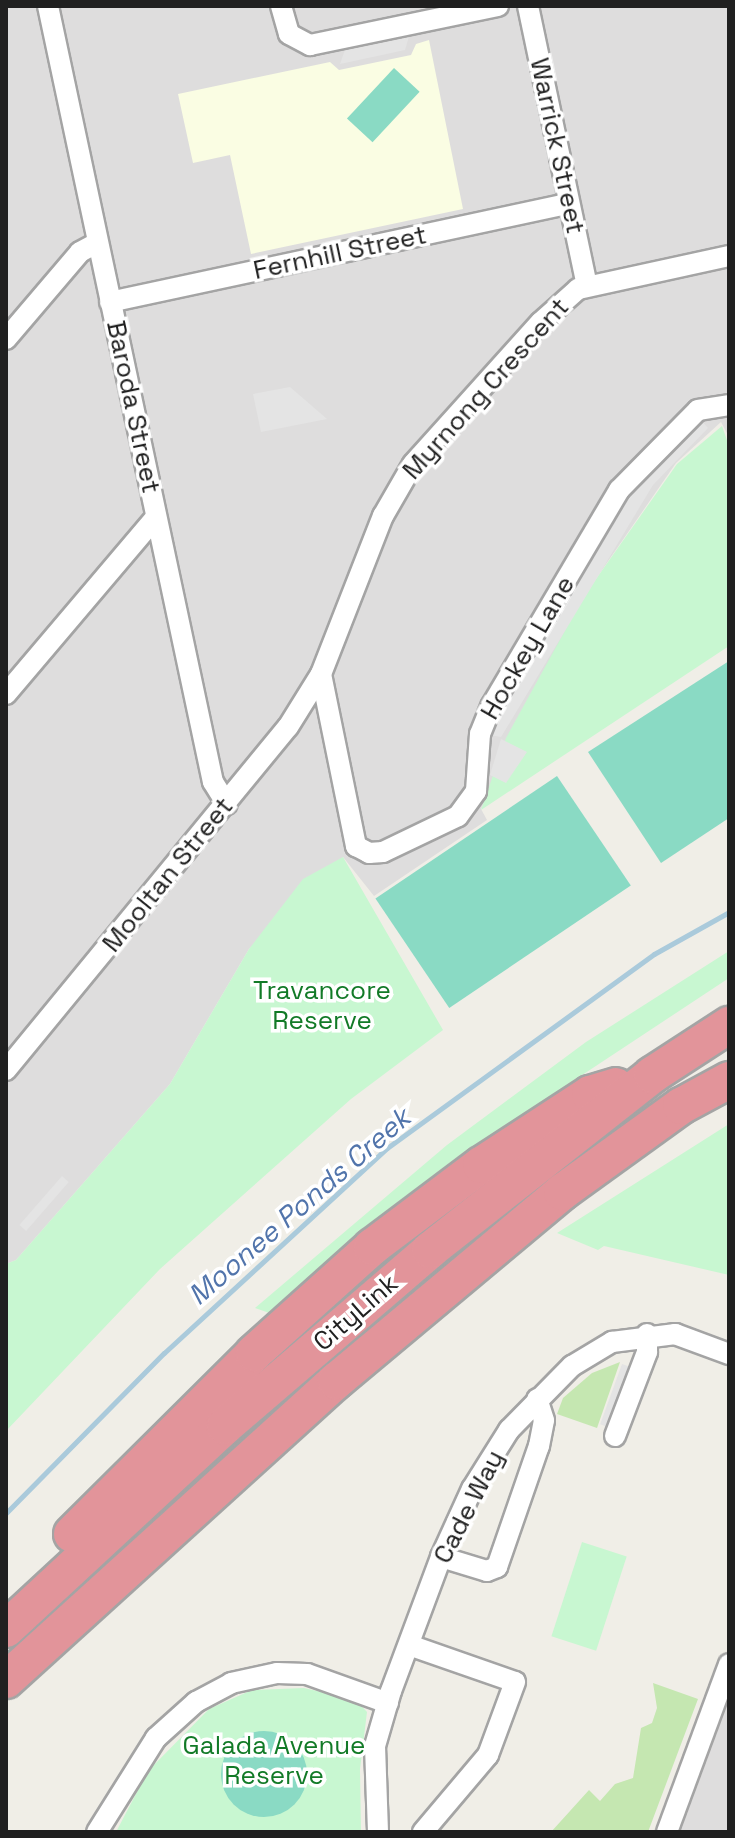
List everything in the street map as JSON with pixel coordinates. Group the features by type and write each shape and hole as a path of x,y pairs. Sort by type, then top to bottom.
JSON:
{"highway":[{"name":"CityLink","path":"6,1629 225,1426 386,1288 652,1075 729,1025"},
{"path":"6,1594 296,1314 372,1247 481,1165 590,1094 652,1075"},
{"name":"CityLink","path":"6,1680 336,1381 562,1192 681,1106 729,1080"}],"street":[{"name":"Baroda Street","path":"48,6 213,782 227,804"},
{"path":"281,6 295,41 310,45 498,6"},
{"name":"Warrick Street","path":"528,6 587,286"},
{"name":"Fernhill Street","path":"110,302 569,204"},
{"path":"6,339 80,252 97,243"},
{"name":"Myrnong Crescent","path":"321,674 383,516 408,471 541,322 567,297 587,286 729,256"},
{"name":"Hockey Lane","path":"321,674 356,846 376,854 443,826 466,809 476,791 485,721 619,490 698,410 729,405"},
{"path":"6,694 156,517"},
{"name":"Mooltan Street","path":"6,1070 227,804 288,727 321,674"},
{"path":"615,1436 647,1352 647,1334"},
{"name":"Cade Way","path":"378,1832 375,1746 388,1703 441,1557 472,1489 509,1430 572,1366 612,1342 647,1334 675,1334 729,1354"},
{"path":"441,1557 487,1571 497,1567 539,1446 544,1420 537,1399"},
{"path":"409,1645 515,1682 488,1755 423,1832"},
{"path":"667,1832 729,1664"},
{"path":"97,1832 156,1738 196,1702 231,1683 277,1673 307,1674 388,1703"}],"shaded area":[{"path":"6,6 729,6 729,437 721,422 676,463 584,596 481,809 487,820 374,896 343,857 249,949 170,1084 16,1260 6,1264"},
{"path":"410,33 405,50 340,64 346,47"},
{"path":"429,40 463,209 251,254 230,155 193,163 178,94 330,62 339,70 411,55 416,44"},
{"path":"290,387 327,419 261,432 253,394"},
{"path":"700,419 708,428 653,485 501,737 490,735 629,493"},
{"path":"501,739 527,752 506,783 490,775"},
{"path":"62,1176 69,1182 26,1231 19,1225"},
{"path":"622,1364 633,1368 611,1428 600,1424"},
{"path":"729,1690 729,1832 676,1832"}],"green space":[{"path":"394,68 420,92 373,142 347,118"},
{"path":"722,426 729,446 729,646 481,810 506,738 584,596 677,464"},
{"path":"729,661 729,818 661,863 588,752"},
{"path":"557,776 631,885 449,1008 375,898"},
{"name":"Travancore Reserve","path":"343,857 443,1030 351,1099 160,1269 6,1431 6,1264 16,1260 170,1084 249,949 303,879"},
{"path":"729,951 729,978 558,1091 278,1316 255,1308 447,1145 586,1042"},
{"path":"729,1124 729,1275 604,1246 598,1250 557,1233"},
{"path":"620,1362 597,1428 557,1414 563,1398 592,1373"},
{"path":"582,1542 627,1557 596,1651 551,1636"},
{"path":"653,1683 698,1699 648,1832 551,1832 589,1790 600,1801 615,1784 633,1778 641,1728 652,1723 657,1708"},
{"name":"Galada Avenue Reserve","path":"304,1688 356,1700 367,1712 360,1769 361,1831 116,1832 148,1771 209,1709 252,1690"},
{"path":"264,1731 280,1735 294,1744 303,1758 307,1774 303,1790 294,1804 280,1813 264,1817 248,1813 234,1804 225,1790 221,1774 225,1758 234,1744 248,1735"}],"waterway":[{"name":"Moonee Ponds Creek","path":"6,1513 164,1353 387,1148 654,954 729,912"}]}
